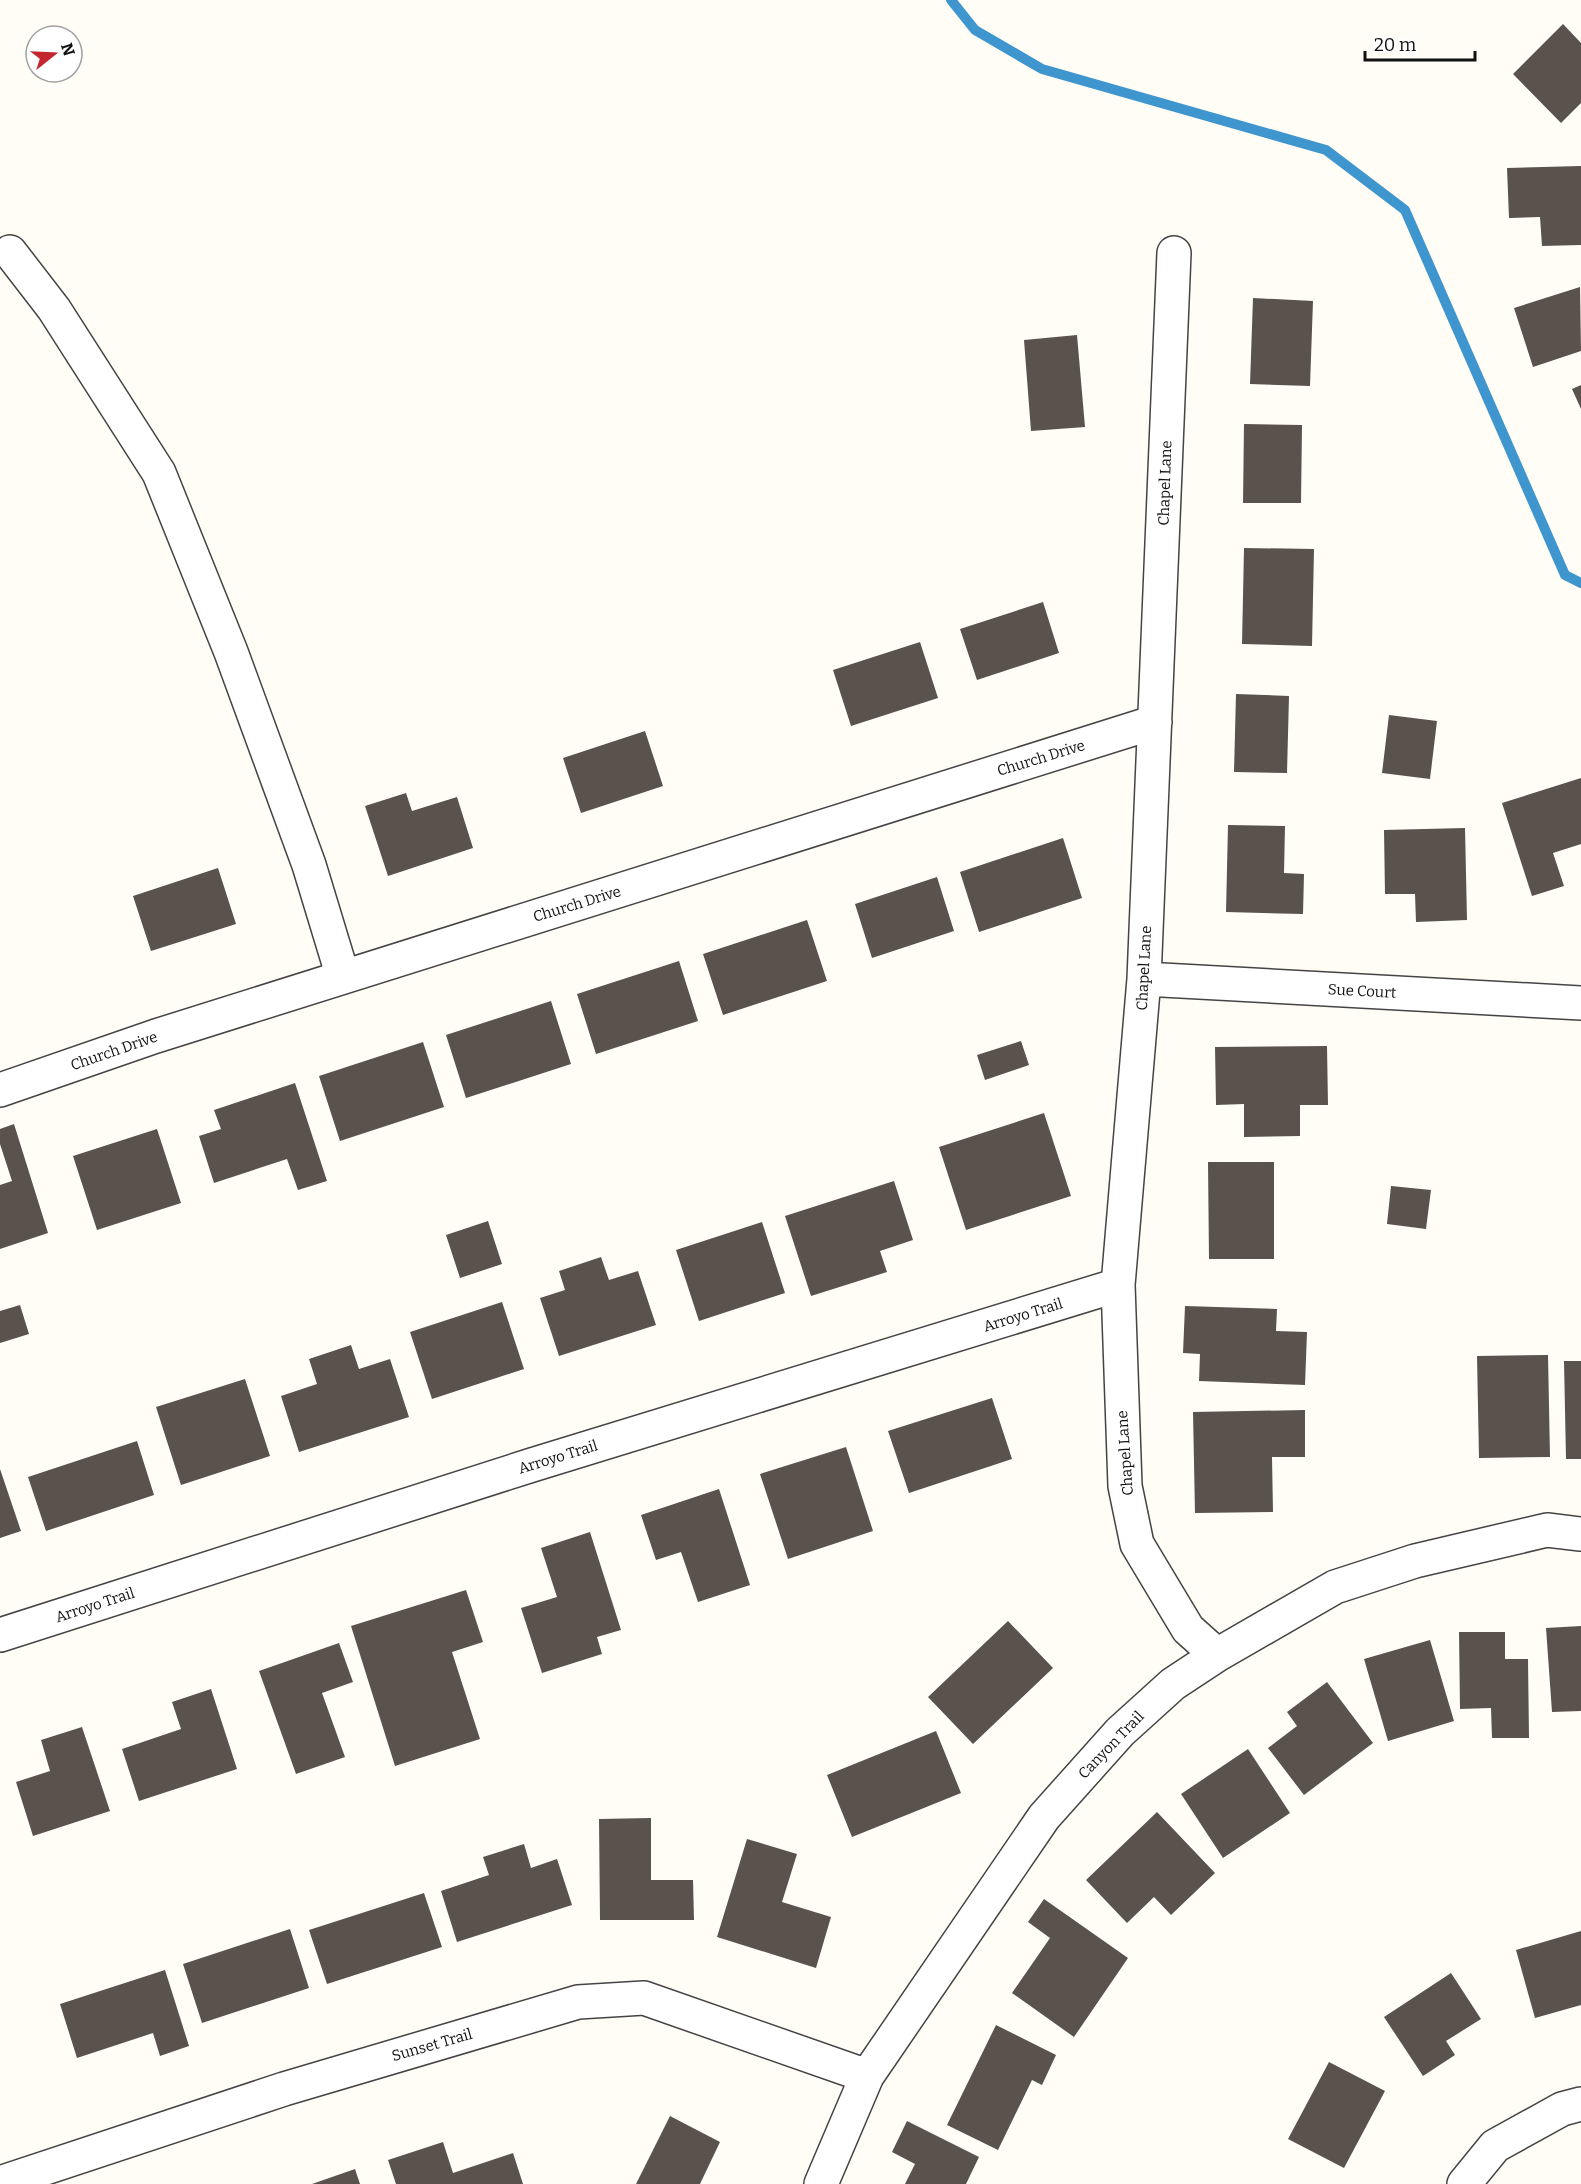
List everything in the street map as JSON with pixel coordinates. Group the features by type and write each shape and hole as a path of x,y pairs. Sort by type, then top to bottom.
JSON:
{"street":[{"path":"10,252 54,309 159,473 231,652 301,843 343,977"},
{"name":"Chapel Lane","path":"1174,253 1144,979 1118,1286 1125,1486 1137,1544 1188,1629 1217,1655"},
{"name":"Church Drive","path":"0,1090 156,1036 1155,722"},
{"name":"Sue Court","path":"1144,979 1581,1003"},
{"name":"Arroyo Trail","path":"0,1635 532,1465 1118,1286"},
{"name":"Canyon Trail","path":"821,2184 867,2076 1044,1817 1120,1732 1173,1684 1217,1655 1335,1587 1415,1561 1547,1530 1581,1534"},
{"name":"Sunset Trail","path":"0,2183 284,2089 578,2002 644,1998 867,2076"},
{"path":"1464,2184 1495,2146 1563,2109 1581,2104"}],"building":[{"path":"1563,24 1581,43 1581,103 1561,123 1513,74"},
{"path":"1581,166 1581,245 1542,246 1540,217 1509,218 1507,168"},
{"path":"1580,287 1581,351 1533,367 1514,308"},
{"path":"1253,298 1313,301 1310,386 1250,384"},
{"path":"1077,335 1085,427 1031,431 1024,340"},
{"path":"1581,385 1581,409 1572,389"},
{"path":"1244,424 1302,425 1301,503 1243,503"},
{"path":"1244,548 1314,549 1312,646 1242,644"},
{"path":"1043,602 1059,653 977,680 960,629"},
{"path":"920,642 938,698 851,726 833,670"},
{"path":"1236,694 1289,696 1287,773 1234,772"},
{"path":"1389,715 1437,721 1430,779 1382,773"},
{"path":"645,731 663,786 581,813 563,758"},
{"path":"1581,778 1581,844 1553,853 1564,886 1532,896 1502,803"},
{"path":"406,793 412,811 457,797 473,848 388,876 365,806"},
{"path":"1228,825 1285,826 1284,873 1304,874 1303,914 1226,912"},
{"path":"1465,828 1467,920 1416,922 1415,894 1385,894 1384,830"},
{"path":"1063,838 1082,898 979,932 960,872"},
{"path":"218,868 236,924 151,951 133,896"},
{"path":"937,877 954,931 872,958 855,904"},
{"path":"807,920 827,981 723,1015 703,954"},
{"path":"679,961 698,1021 596,1054 577,994"},
{"path":"551,1001 571,1064 466,1098 446,1035"},
{"path":"1021,1041 1029,1065 985,1080 977,1055"},
{"path":"423,1042 444,1107 340,1141 319,1076"},
{"path":"1327,1046 1328,1105 1300,1105 1300,1136 1244,1137 1244,1104 1216,1105 1215,1047"},
{"path":"295,1083 327,1181 298,1190 287,1159 214,1183 199,1136 221,1129 214,1110"},
{"path":"1044,1113 1071,1196 966,1230 939,1147"},
{"path":"14,1124 48,1233 0,1249 0,1185 12,1181 0,1144 0,1129"},
{"path":"157,1129 181,1203 97,1230 73,1156"},
{"path":"1208,1162 1274,1162 1274,1259 1209,1259"},
{"path":"894,1181 913,1240 880,1251 887,1272 811,1296 785,1216"},
{"path":"1391,1186 1431,1190 1426,1229 1387,1224"},
{"path":"488,1221 502,1264 460,1278 446,1235"},
{"path":"762,1222 785,1293 699,1321 676,1250"},
{"path":"601,1257 609,1280 638,1271 656,1325 559,1356 540,1298 565,1290 559,1271"},
{"path":"502,1302 524,1369 432,1399 410,1332"},
{"path":"20,1305 29,1334 0,1343 0,1311"},
{"path":"1185,1306 1277,1309 1276,1331 1307,1332 1305,1385 1199,1381 1200,1354 1183,1353"},
{"path":"351,1345 359,1369 390,1359 409,1417 299,1452 281,1396 317,1384 309,1359"},
{"path":"1548,1355 1550,1457 1479,1458 1477,1356"},
{"path":"1564,1361 1581,1361 1581,1459 1566,1459"},
{"path":"245,1379 270,1456 181,1485 156,1407"},
{"path":"992,1398 1012,1459 909,1493 888,1431"},
{"path":"1305,1410 1305,1457 1272,1457 1273,1512 1195,1513 1193,1412"},
{"path":"137,1441 154,1495 46,1531 28,1477"},
{"path":"846,1447 873,1531 788,1559 760,1474"},
{"path":"0,1469 21,1531 0,1538"},
{"path":"719,1489 750,1585 698,1602 681,1552 656,1560 641,1515"},
{"path":"590,1532 621,1630 597,1637 602,1654 542,1673 521,1608 557,1597 541,1548"},
{"path":"466,1590 483,1642 452,1652 480,1739 395,1766 351,1626"},
{"path":"1008,1621 1053,1668 973,1744 928,1697"},
{"path":"1581,1626 1581,1711 1552,1712 1546,1628"},
{"path":"1459,1632 1505,1632 1505,1659 1528,1659 1529,1738 1492,1738 1491,1708 1460,1709"},
{"path":"1430,1640 1454,1721 1388,1741 1364,1659"},
{"path":"339,1643 353,1682 322,1693 345,1757 296,1774 259,1671"},
{"path":"1327,1682 1373,1743 1304,1795 1268,1748 1297,1726 1287,1712"},
{"path":"211,1689 237,1769 139,1801 122,1749 181,1729 172,1702"},
{"path":"82,1727 110,1811 33,1836 16,1782 50,1771 41,1740"},
{"path":"936,1731 961,1793 852,1837 827,1775"},
{"path":"1248,1749 1290,1813 1223,1858 1181,1794"},
{"path":"1157,1812 1215,1873 1171,1915 1154,1897 1127,1923 1086,1880"},
{"path":"651,1818 651,1880 693,1880 694,1920 600,1920 599,1819"},
{"path":"747,1839 797,1854 782,1902 831,1917 816,1968 717,1937"},
{"path":"524,1844 531,1868 557,1859 572,1905 457,1942 441,1891 489,1875 483,1857"},
{"path":"424,1893 442,1947 327,1984 309,1930"},
{"path":"1044,1899 1128,1958 1074,2037 1012,1993 1050,1938 1028,1922"},
{"path":"290,1929 309,1988 202,2023 183,1964"},
{"path":"1581,1931 1581,2005 1535,2018 1516,1950"},
{"path":"165,1970 189,2046 160,2056 153,2033 77,2058 60,2004"},
{"path":"1451,1973 1481,2019 1446,2041 1455,2055 1423,2076 1384,2017"},
{"path":"996,2025 1056,2055 1042,2085 1032,2080 998,2150 947,2125"},
{"path":"1329,2062 1385,2091 1344,2168 1288,2139"},
{"path":"670,2116 720,2142 700,2184 636,2184"},
{"path":"907,2121 979,2157 966,2184 905,2184 915,2164 892,2152"},
{"path":"443,2142 453,2173 513,2153 523,2184 396,2184 388,2160"},
{"path":"355,2169 360,2184 312,2184"}],"waterway":[{"path":"951,0 975,30 1042,69 1326,150 1405,210 1565,575 1581,583"}]}
